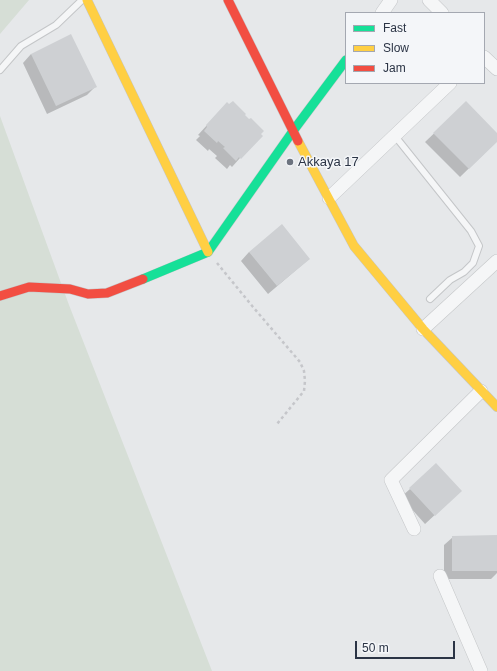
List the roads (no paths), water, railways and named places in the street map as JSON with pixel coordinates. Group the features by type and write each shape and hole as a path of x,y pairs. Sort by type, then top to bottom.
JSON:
{"street":[{"path":"87,0 208,252"},
{"path":"228,0 293,131 354,246 423,329 497,407"},
{"path":"383,12 391,0"},
{"path":"429,0 441,12"},
{"path":"485,58 497,69"},
{"path":"0,296 29,287 70,289 88,294 107,293 125,288 208,252 293,131 345,61"},
{"path":"328,198 449,84"},
{"path":"423,329 497,261"},
{"path":"414,529 391,480 481,391"},
{"path":"440,576 481,671"}],"lane":[{"path":"0,70 21,46 56,25 82,0"},
{"path":"395,136 471,231 479,246 473,263 464,272 450,280 430,299"}],"place":[{"name":"Akkaya 17","path":"290,162"}]}
